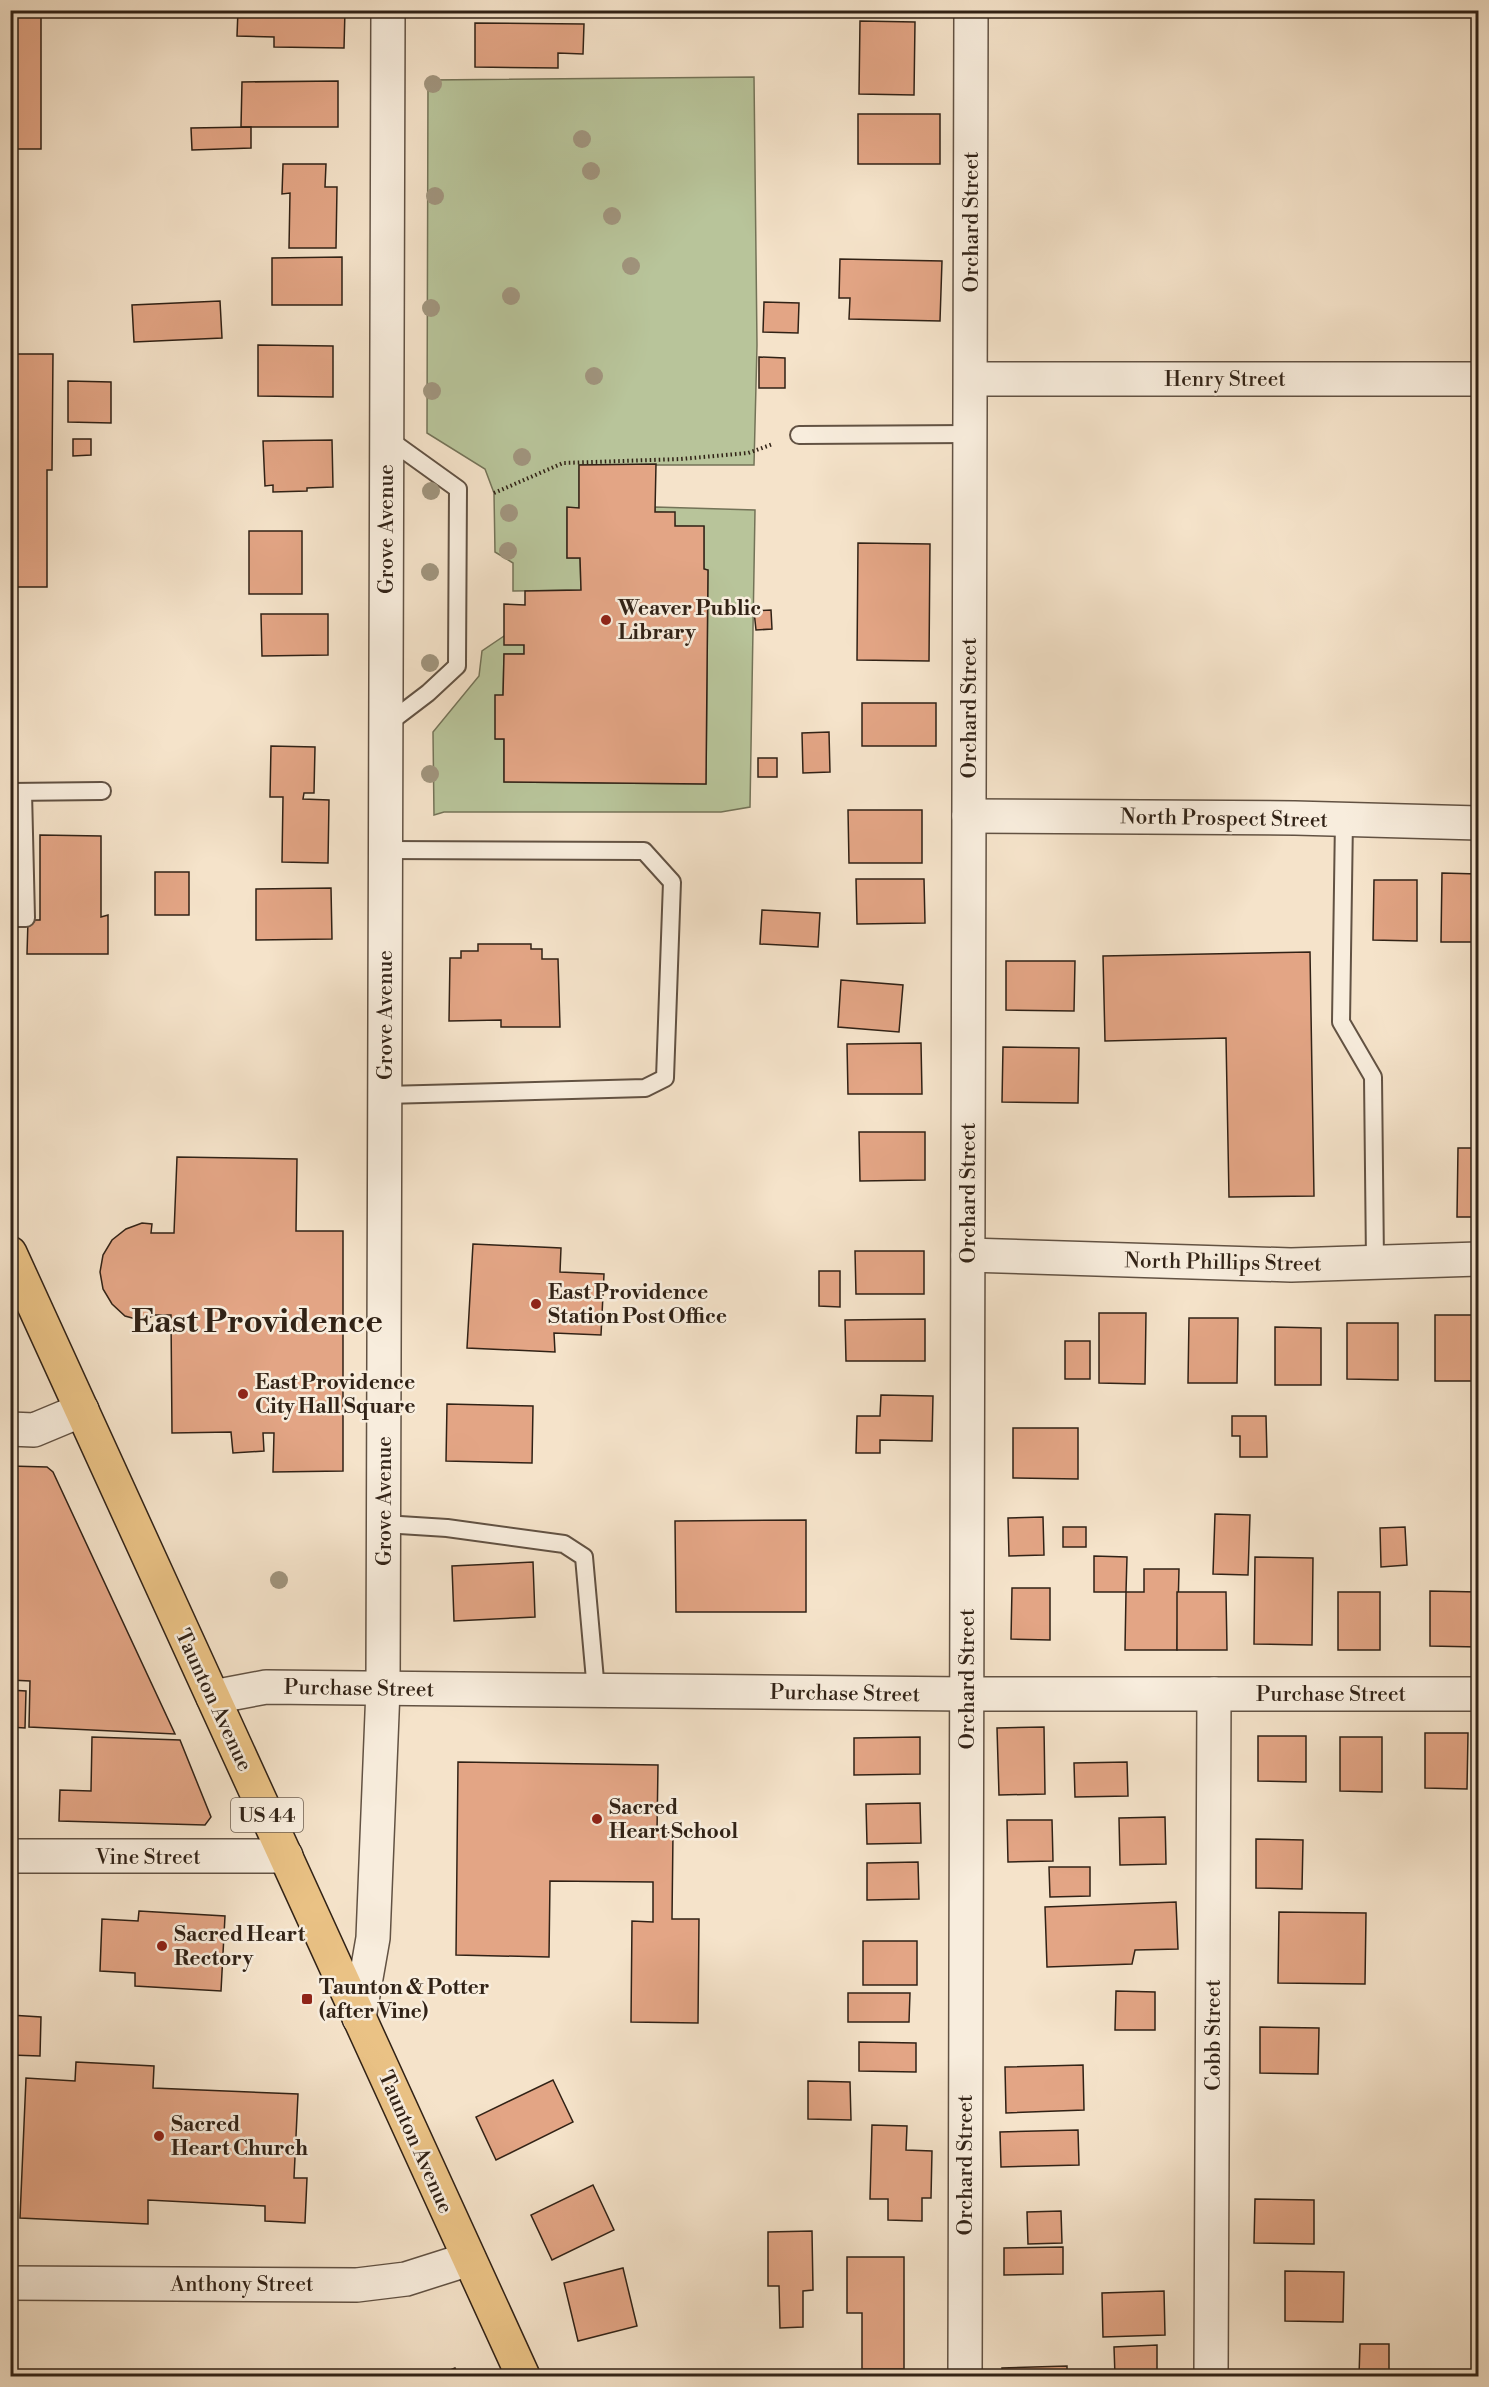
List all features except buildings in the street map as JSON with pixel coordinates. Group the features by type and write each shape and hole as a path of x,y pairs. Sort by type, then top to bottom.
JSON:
{"highway":[{"name":"Taunton Avenue","path":"10,1253 523,2376"}],"street":[{"name":"Grove Avenue","path":"359,2018 373,1938 383,1689 388,10"},
{"name":"Orchard Street","path":"965,2376 971,10"},
{"name":"Henry Street","path":"970,379 1479,380"},
{"name":"North Prospect Street","path":"969,816 1344,819 1479,823"},
{"name":"North Phillips Street","path":"968,1255 1291,1265 1479,1259"},
{"path":"10,1430 34,1430 82,1410"},
{"name":"Purchase Street","path":"213,1697 266,1687 966,1694 1479,1694"},
{"name":"Cobb Street","path":"1211,2376 1214,1694"},
{"name":"Vine Street","path":"10,1856 286,1856"},
{"name":"Anthony Street","path":"10,2283 357,2285 406,2279 469,2259"}],"lane":[{"path":"799,435 970,434"},
{"path":"386,725 428,693 457,666 458,512 458,489 387,438"},
{"path":"10,918 26,918 17,792 102,791"},
{"path":"1344,819 1341,1022 1373,1077 1375,1262"},
{"path":"384,1095 645,1088 665,1078 672,882 644,851 385,850"},
{"path":"384,1524 447,1528 564,1544 585,1557 596,1691"}],"path":[{"path":"494,493 563,463 681,459 748,453 799,435"}],"green space":[{"path":"754,77 757,345 754,465 579,465 579,508 567,508 567,558 580,558 581,590 513,591 513,563 495,552 494,493 485,469 427,433 428,80"},
{"path":"655,507 755,510 750,807 721,812 444,812 434,815 433,732 479,676 482,651 504,636 524,645 524,654 504,654 503,695 496,739 504,739 504,782 706,784 708,570 704,569 704,527 675,526 674,513 655,512"}],"place":[{"name":"Weaver Public Library","path":"606,620"},
{"name":"East Providence Station Post Office","path":"536,1304"},
{"name":"East Providence City Hall Square","path":"243,1394"},
{"name":"Sacred Heart School","path":"597,1819"},
{"name":"Sacred Heart Rectory","path":"162,1946"},
{"name":"Taunton & Potter (after Vine)","path":"307,1999"},
{"name":"Sacred Heart Church","path":"159,2136"}],"district":[{"name":"East Providence","path":"257,1320"}]}
